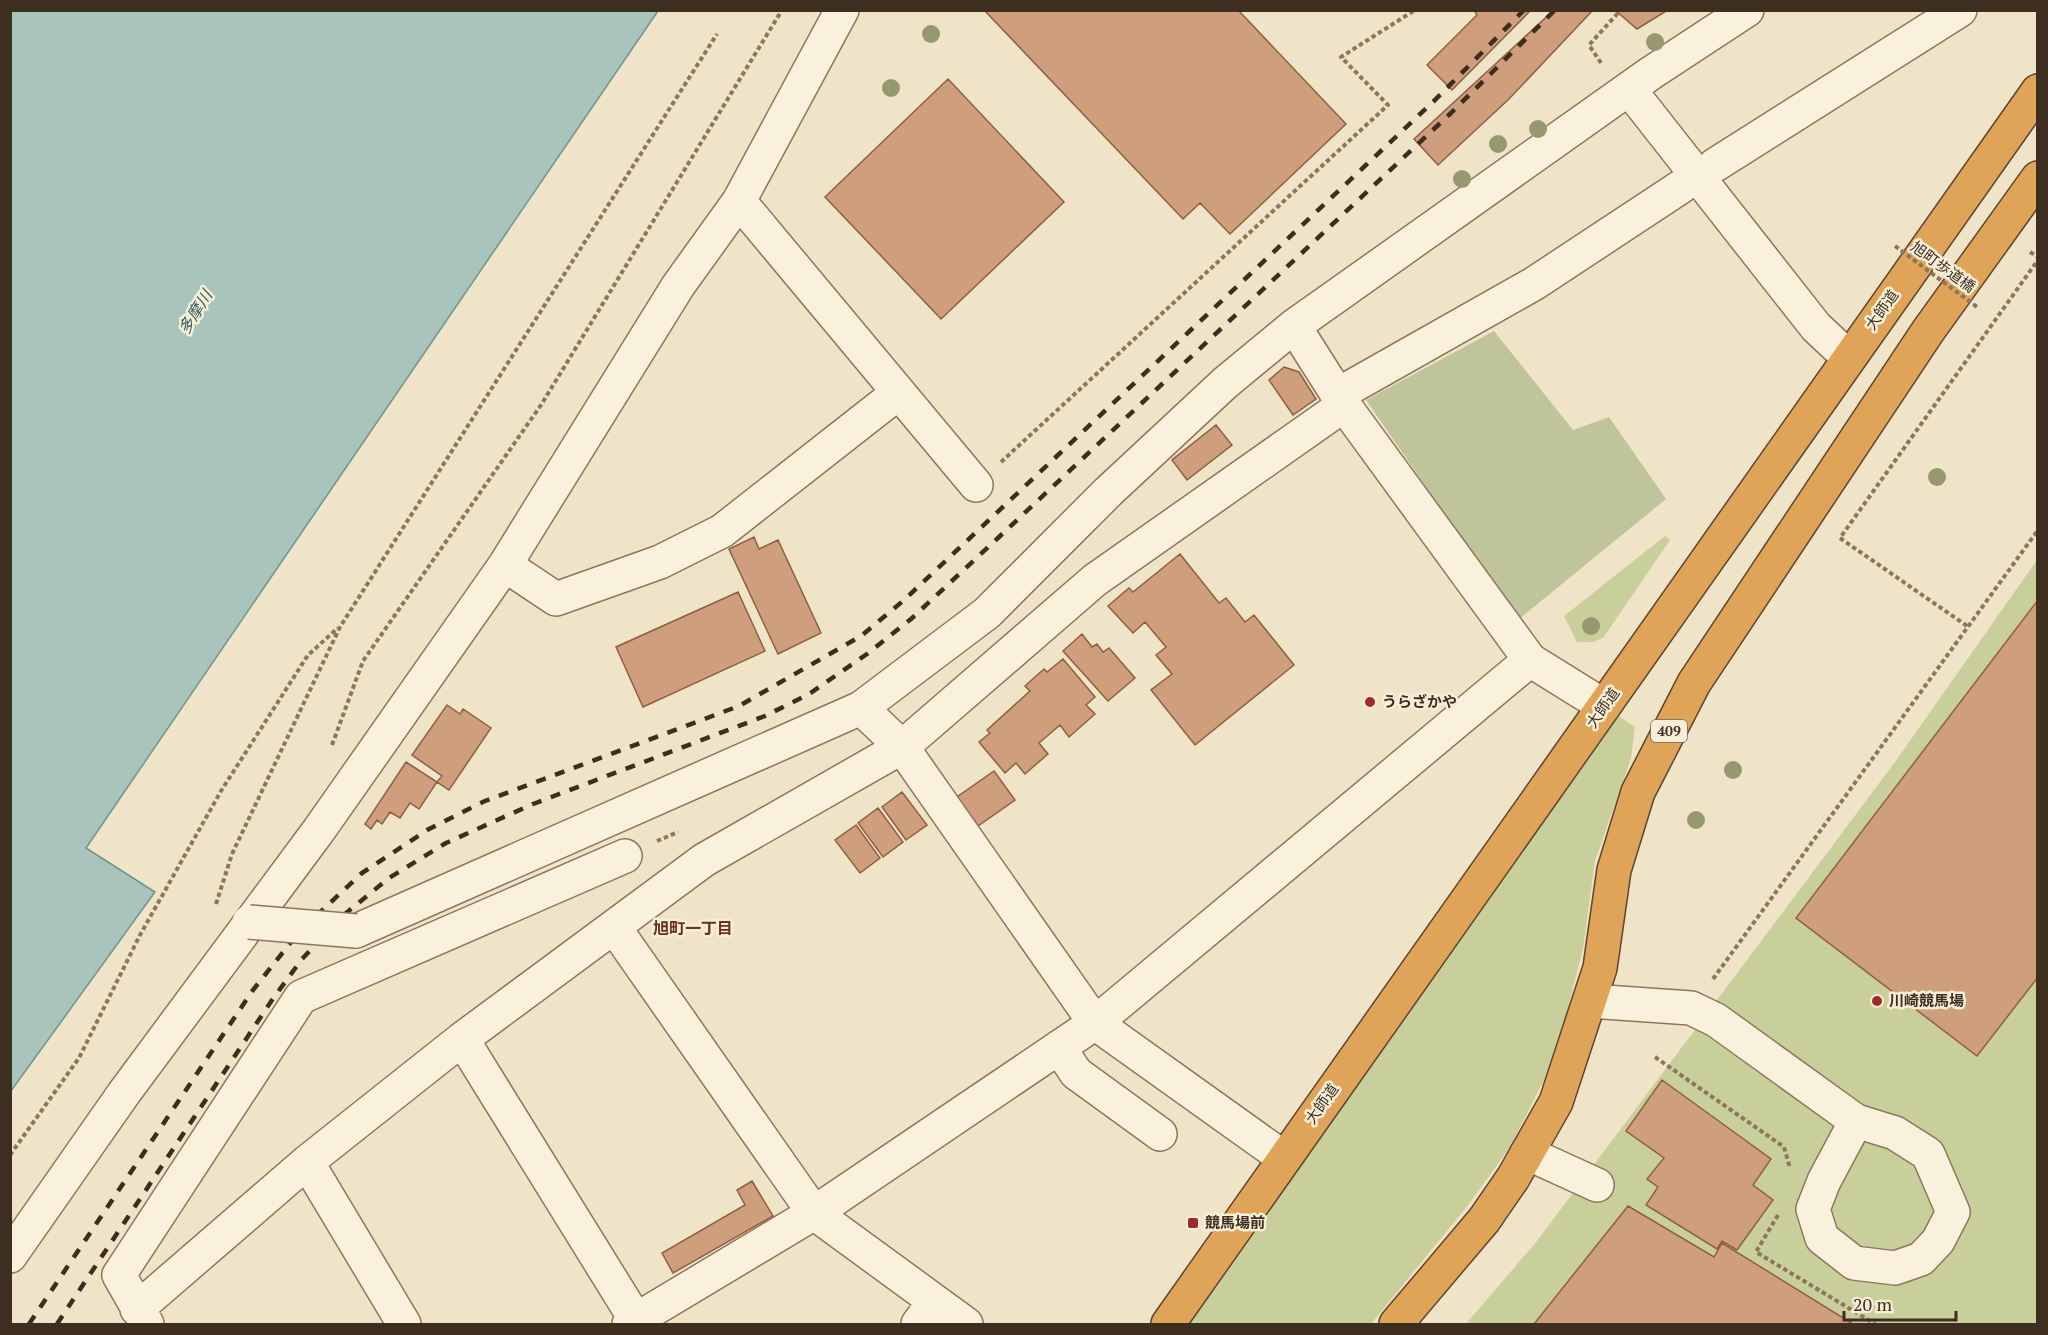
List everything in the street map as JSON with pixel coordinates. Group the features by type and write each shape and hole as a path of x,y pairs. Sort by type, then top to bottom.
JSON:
{"highway":[{"name":"大師道","path":"1168,1324 2037,91"},
{"name":"409","path":"1396,1324 1484,1220 1527,1153 1556,1102 1600,968 1614,870 1638,792 1694,683 1928,331 2037,178"}],"street":[{"path":"10,1256 124,1093 319,830 505,566 678,286 739,201 842,10"},
{"path":"249,922 356,931 861,708 987,613 1108,492 1208,399 1294,327 1629,89 1747,10"},
{"path":"1715,165 1960,10"},
{"path":"1629,89 1816,327 1848,357"},
{"path":"625,856 301,997 126,1261 119,1275 142,1317 307,1162 462,1039 712,855 902,747 1095,580 1341,400 1535,283 1682,186"},
{"path":"739,201 976,485"},
{"path":"1294,327 1341,400 1530,660 1604,706"},
{"path":"505,566 556,600 660,562 722,531 898,393"},
{"path":"462,1039 633,1322 814,1213 1095,1023 1530,660"},
{"path":"861,708 902,747 1095,1023 1284,1158"},
{"path":"614,927 814,1213 926,1313 966,1324"},
{"path":"1590,1001 1691,1008 1716,1020 1856,1121 1895,1133 1928,1154 1953,1212 1938,1241 1921,1259 1895,1268 1854,1263 1822,1238 1813,1209 1824,1181 1856,1121"},
{"path":"1059,1047 1076,1073 1160,1134"},
{"path":"1527,1153 1597,1185"},
{"path":"307,1162 404,1324"}],"path":[{"path":"330,750 363,661 541,405 782,10"},
{"path":"976,485 1388,105 1341,57 1415,10"},
{"path":"1604,67 1589,45 1618,13"},
{"path":"213,914 232,854 340,627 717,34"},
{"name":"旭町歩道橋","path":"1895,246 1977,307"},
{"path":"1967,626 1840,538 2037,260"},
{"path":"1691,1008 2037,531"},
{"path":"10,1155 79,1058 140,935 221,791 308,655 340,627"},
{"path":"1655,1057 1784,1147 1791,1173"},
{"path":"1782,1208 1756,1252 1875,1324"}],"green space":[{"path":"1494,331 1573,430 1609,417 1666,499 1518,620 1366,400"},
{"path":"1665,536 1670,540 1603,638 1593,642 1577,642 1564,616"},
{"name":"川崎競馬場","path":"2037,560 2037,1324 1466,1324 1537,1241 1895,762"},
{"path":"1617,715 1635,727 1631,758 1595,861 1583,949 1565,1019 1544,1080 1510,1147 1469,1204 1371,1324 1189,1324"}],"water":[{"name":"多摩川","path":"11,10 658,11 86,848 155,892 11,1091"}],"building":[{"path":"984,10 1238,10 1346,124 1230,234 1200,203 1183,219"},
{"path":"1474,10 1531,10 1452,90 1427,65 1477,15"},
{"path":"1554,10 1593,10 1509,99 1438,165 1414,139"},
{"path":"1615,10 1668,10 1637,29"},
{"path":"948,79 1064,202 941,319 825,197"},
{"path":"1284,367 1299,372 1316,399 1293,415 1269,380"},
{"path":"1216,425 1232,445 1187,480 1172,460"},
{"path":"754,537 759,549 778,540 821,633 778,654 729,549"},
{"path":"1180,554 1219,603 1226,598 1245,622 1254,615 1294,665 1195,745 1151,690 1172,674 1156,655 1166,647 1145,622 1133,633 1108,606 1129,588 1133,592"},
{"path":"738,592 765,651 643,707 616,647"},
{"path":"2038,600 2038,977 1977,1056 1796,918"},
{"path":"1082,634 1092,647 1097,644 1103,652 1109,648 1135,678 1108,701 1063,651"},
{"path":"1063,659 1095,697 1086,705 1095,714 1069,737 1060,725 1039,743 1048,754 1025,774 1016,763 1005,773 979,742 990,733 987,730 1030,691 1025,686 1044,669 1047,672"},
{"path":"447,705 460,714 463,709 491,728 449,790 437,782 442,776 412,755"},
{"path":"406,762 437,782 419,809 410,803 400,818 390,812 382,824 377,820 371,829 365,824"},
{"path":"994,771 1015,800 978,826 957,797"},
{"path":"902,792 927,825 906,840 882,807"},
{"path":"878,808 903,842 883,857 858,823"},
{"path":"856,825 880,858 860,873 835,840"},
{"path":"1662,1080 1771,1159 1753,1185 1773,1200 1737,1250 1722,1241 1717,1249 1646,1205 1658,1187 1647,1179 1664,1158 1626,1131"},
{"path":"752,1181 773,1216 673,1273 662,1253 745,1205 737,1190"},
{"path":"1628,1206 1714,1257 1722,1243 1853,1324 1534,1324"}],"railway":[{"path":"29,1324 253,990 299,932 362,873 429,829 485,801 739,706 861,636 903,601 1435,100 1524,10"},
{"path":"57,1324 272,1000 302,959 345,914 389,878 446,843 533,804 765,716 809,694 867,654 911,619 999,537 1451,113 1555,10"}],"place":[{"name":"うらざかや","path":"1370,702"},
{"name":"川崎競馬場","path":"1877,1001"},
{"name":"競馬場前","path":"1193,1223"}],"district":[{"name":"旭町一丁目","path":"693,928"}]}
